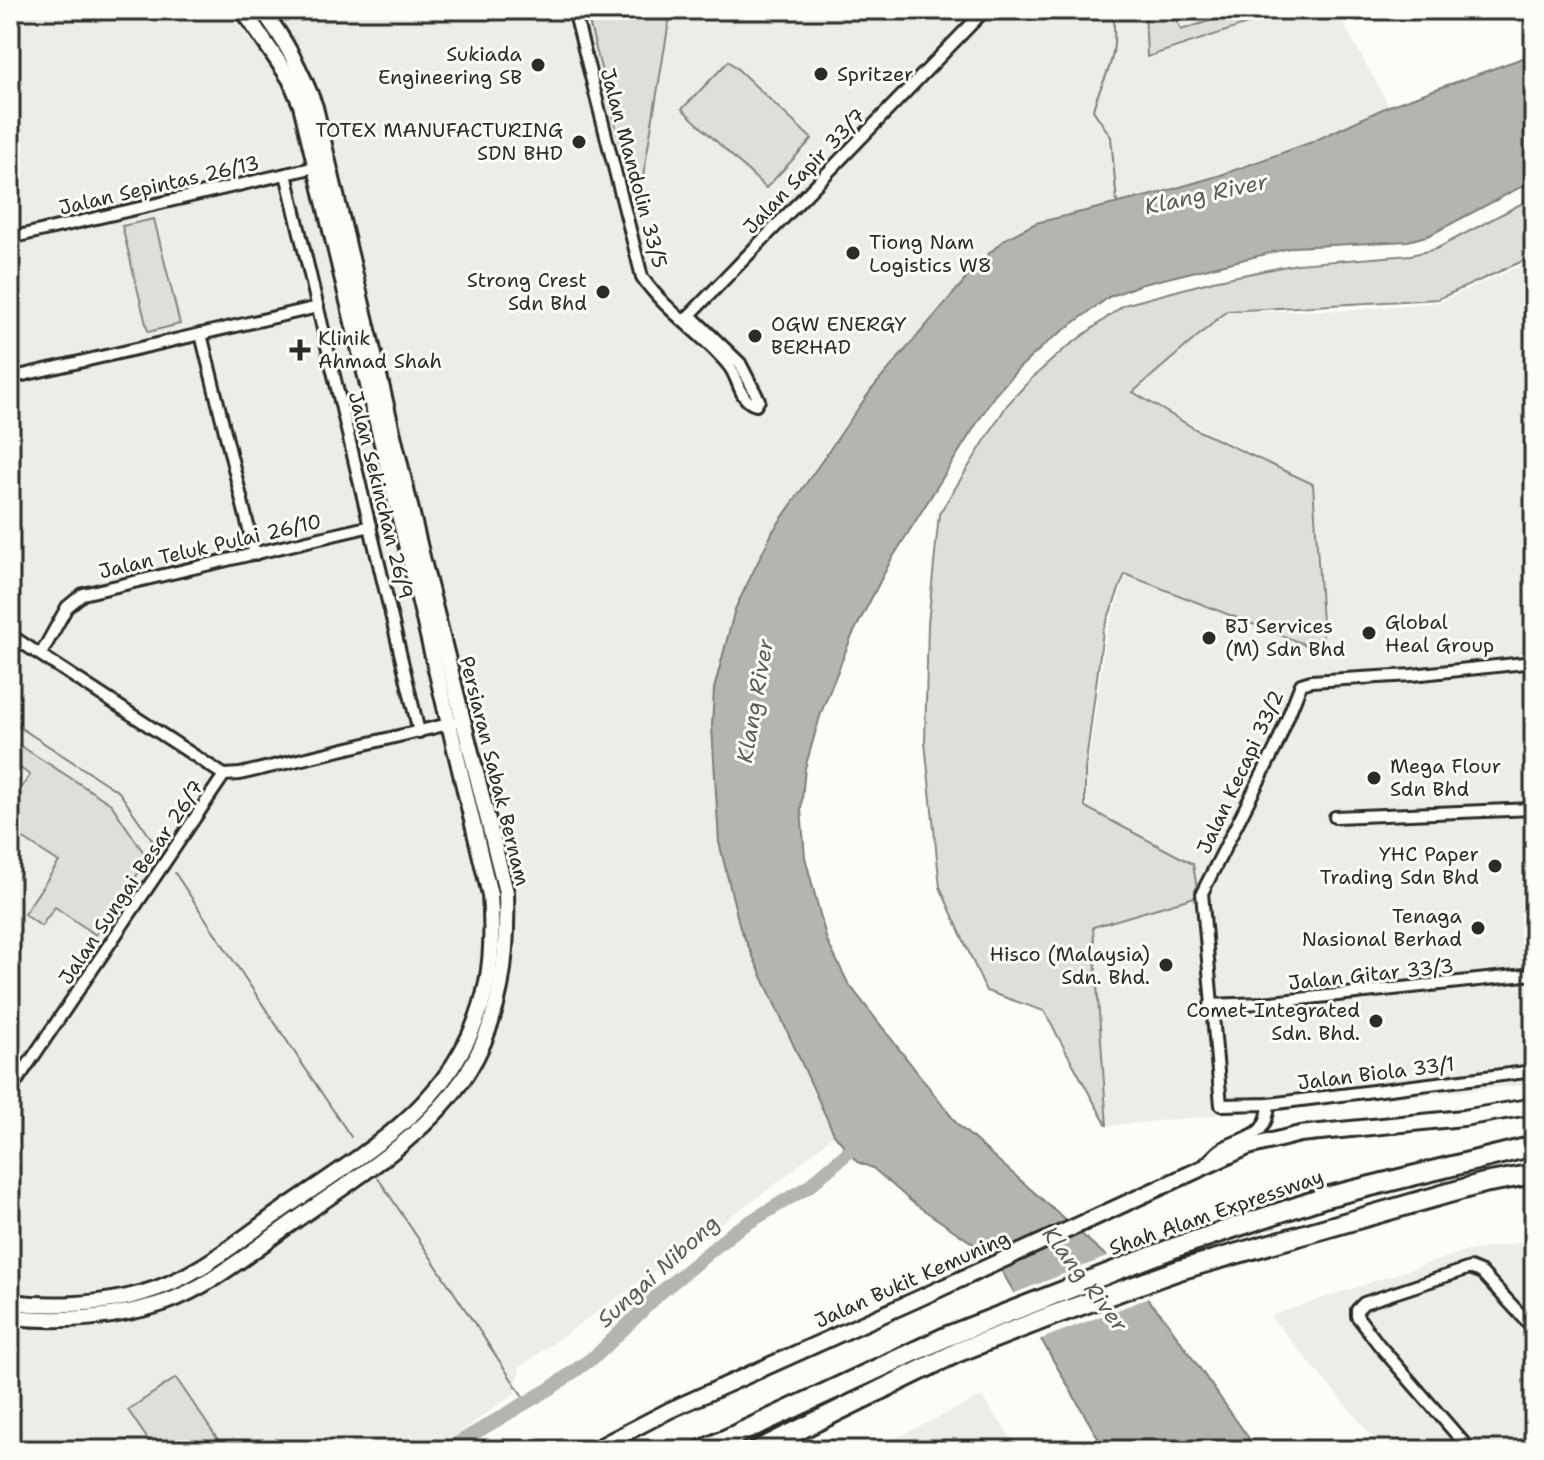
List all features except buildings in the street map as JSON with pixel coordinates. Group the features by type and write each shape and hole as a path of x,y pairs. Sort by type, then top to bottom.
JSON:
{"highway":[{"name":"Shah Alam Expressway","path":"703,1450 948,1336 1176,1247 1326,1197 1534,1146"},
{"path":"758,1450 958,1352 1179,1270 1469,1187 1534,1174"}],"street":[{"name":"Persiaran Sabak Bernam","path":"10,1317 70,1320 141,1309 168,1301 217,1276 413,1136 468,1073 488,1033 500,992 508,937 506,892 455,723 301,105 290,79 243,10"},
{"name":"Persiaran Sabak Bernam","path":"10,1302 68,1303 122,1298 146,1293 198,1270 387,1135 426,1100 453,1064 473,1028 487,989 494,936 490,895 455,723 315,107 304,78 275,26 262,10"},
{"name":"Jalan Mandolin 33/5","path":"574,10 642,277 655,295 686,319"},
{"name":"Jalan Sapir 33/7","path":"686,319 985,10"},
{"name":"Jalan Sepintas 26/13","path":"10,238 316,167"},
{"name":"Jalan Sekinchan 26/9","path":"286,174 419,732"},
{"path":"10,378 318,307"},
{"path":"686,319 740,363 759,400 756,405 744,398 730,367 686,319"},
{"path":"201,334 255,554"},
{"name":"Jalan Teluk Pulai 26/10","path":"41,654 67,607 83,594 371,526"},
{"path":"10,635 224,775"},
{"name":"Jalan Kecapi 33/2","path":"1221,1105 1202,893 1276,747 1301,684 1534,662"},
{"name":"Jalan Sungai Besar 26/7","path":"10,1091 224,775 240,774 455,723"},
{"path":"1335,817 1534,809"},
{"name":"Jalan Gitar 33/3","path":"1210,1005 1534,974"},
{"name":"Jalan Biola 33/1","path":"1221,1105 1269,1104 1534,1071"},
{"path":"1206,1164 1220,1150 1263,1128 1268,1118 1269,1104"},
{"name":"Jalan Bukit Kemuning","path":"593,1450 670,1410 1248,1147 1300,1134 1463,1118 1534,1106"},
{"path":"1470,1450 1379,1345 1357,1316 1357,1310 1364,1303 1470,1268 1482,1273 1534,1329"},
{"path":"68,1303 70,1320"}],"shaded area":[{"path":"10,10 1336,10 1389,106 1312,142 1221,175 1085,210 1005,239 983,259 871,390 825,452 773,531 735,609 719,842 740,928 834,1134 784,1178 520,1367 515,1393 435,1450 10,1450"},
{"path":"586,10 671,10 640,195 634,197"},
{"path":"1145,10 1172,10 1181,30 1244,10 1290,10 1147,57"},
{"path":"729,61 812,139 766,188 682,109"},
{"path":"1534,197 1534,256 1438,299 1227,311 1133,392 1199,431 1313,484 1324,652 1125,574 1103,631 1085,770 1085,807 1193,864 1198,896 1093,927 1107,1126 1044,1011 986,991 940,887 925,742 928,624 939,514 1007,405 1062,351 1124,305 1213,281 1297,264 1411,255 1436,249"},
{"path":"154,219 180,324 148,332 122,226"},
{"path":"1534,260 1534,1084 1107,1126 1087,841 1087,773 1106,635 1126,576 1326,653 1314,483 1200,429 1134,391 1227,312 1353,310 1439,302"},
{"path":"10,739 111,804 148,859 96,935 55,907 41,926 24,914 59,862 10,830 10,805 30,775 10,761"},
{"path":"1534,1240 1534,1450 1384,1450 1270,1316 1462,1252"},
{"path":"176,1378 225,1450 155,1450 128,1410"},
{"path":"981,1397 1020,1450 871,1450"}],"water":[{"name":"Klang River","path":"1534,54 1534,180 1430,235 1408,241 1294,247 1139,285 1109,297 1049,341 1018,369 994,396 891,560 851,638 821,713 805,768 801,809 805,857 827,941 848,983 958,1125 1113,1262 1162,1315 1257,1450 1105,1450 1000,1268 981,1249 912,1202 873,1168 857,1162 834,1134 740,928 719,842 712,727 714,689 735,609 773,531 871,390 983,259 1005,239 1036,223 1221,175 1312,142 1389,106"}],"pier":[{"path":"1112,1255 1151,1297 1036,1341 1010,1295"}],"waterway":[{"path":"1113,10 1113,55 1093,110 1111,137 1117,203"},
{"path":"10,721 119,792 160,851"},
{"path":"175,873 351,1137"},
{"name":"Sungai Nibong","path":"446,1450 551,1388 598,1354 661,1292 736,1230 808,1187 861,1141"},
{"path":"378,1178 526,1401"}],"place":[{"name":"Sukiada Engineering SB","path":"538,65"},
{"name":"Spritzer","path":"821,74"},
{"name":"TOTEX MANUFACTURING SDN BHD","path":"579,142"},
{"name":"Tiong Nam Logistics W8","path":"853,253"},
{"name":"Strong Crest Sdn Bhd","path":"603,292"},
{"name":"OGW ENERGY BERHAD","path":"755,336"},
{"name":"Klinik Ahmad Shah","path":"300,350"},
{"name":"Global Heal Group","path":"1369,633"},
{"name":"BJ Services (M) Sdn Bhd","path":"1209,638"},
{"name":"Mega Flour Sdn Bhd","path":"1374,778"},
{"name":"YHC Paper Trading Sdn Bhd","path":"1495,866"},
{"name":"Tenaga Nasional Berhad","path":"1478,928"},
{"name":"Hisco (Malaysia) Sdn. Bhd.","path":"1166,965"},
{"name":"Comet Integrated Sdn. Bhd.","path":"1376,1021"}]}
